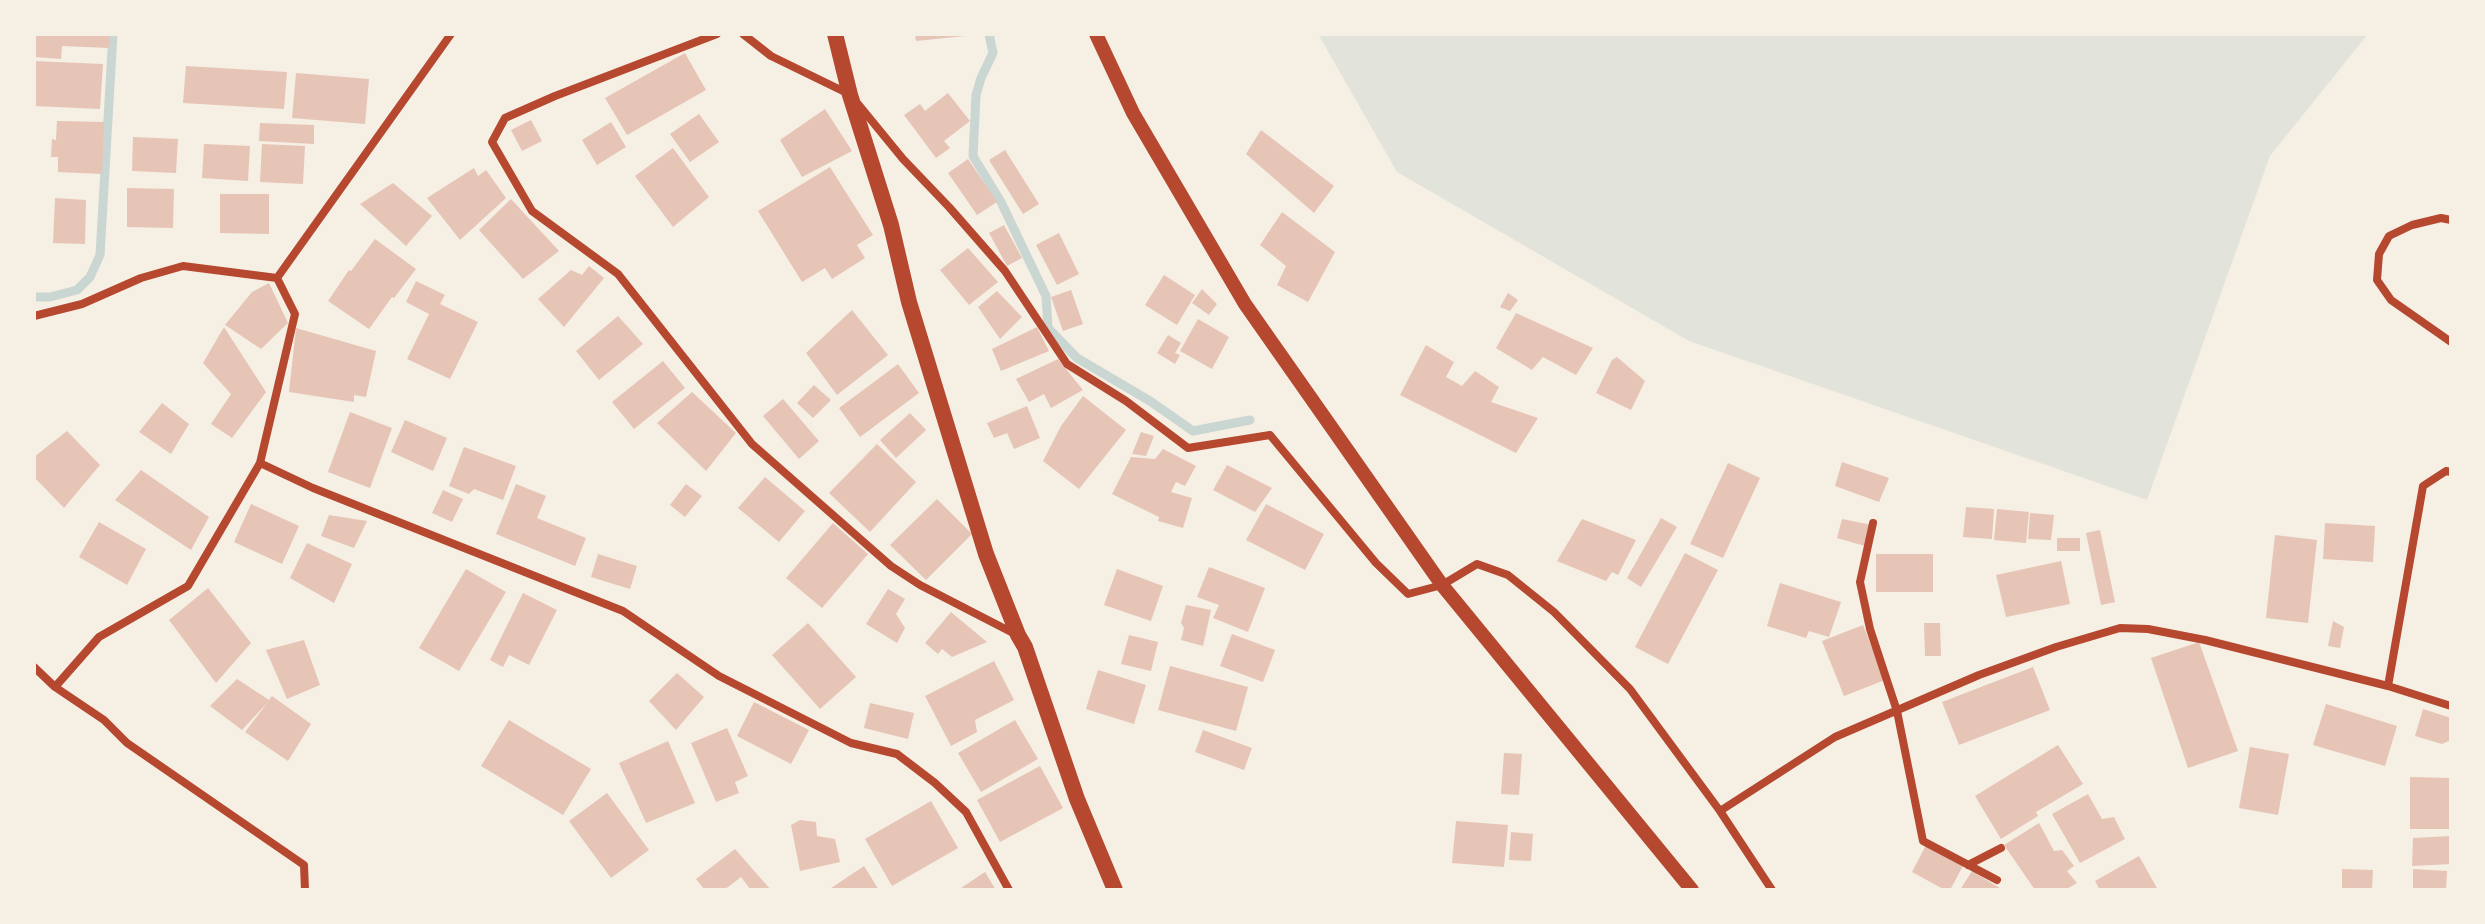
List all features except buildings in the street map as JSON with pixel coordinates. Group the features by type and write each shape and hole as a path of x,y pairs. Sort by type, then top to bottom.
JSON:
{"main road":[{"path":"835,34 850,95 891,225 909,302 982,539 1025,647 1077,799 1115,890"}],"street":[{"path":"277,278 451,34"},
{"path":"717,34 505,118 492,142 532,211 618,274 752,444 891,566 920,585 1018,635"},
{"path":"743,34 771,56 850,95 903,159 1005,271 1067,364 1126,401 1188,448 1270,435 1376,563 1408,594 1442,585 1477,564 1508,575 1554,612 1630,689 1720,811 1772,890"},
{"path":"1096,34 1133,113 1245,304 1442,585 1692,890"},
{"path":"2451,220 2441,218 2412,225 2389,236 2379,254 2377,280 2391,300 2451,342"},
{"path":"34,316 82,304 141,278 183,266 277,278"},
{"path":"55,687 99,637 188,586 260,463 295,314 277,278"},
{"path":"260,463 313,488 623,611 719,676 851,743 897,754 966,812 1009,890"},
{"path":"2388,686 2423,486 2446,471 2451,472"},
{"path":"1873,523 1860,582 1870,629 1897,711 1923,841 1997,880"},
{"path":"1720,811 1835,737 1992,671 2120,628 2164,631 2388,686 2451,706"},
{"path":"34,667 55,687 104,720 127,743 304,865 305,890"},
{"path":"1968,865 2001,848"}],"shaded area":[{"path":"1318,34 2368,34 2270,156 2147,500 1689,341 1397,172"}],"waterway":[{"path":"34,297 50,297 77,290 90,277 100,255 113,34"},
{"path":"989,34 993,53 976,95 973,156 1001,202 1046,296 1048,328 1077,358 1150,401 1193,431 1250,420"}]}
